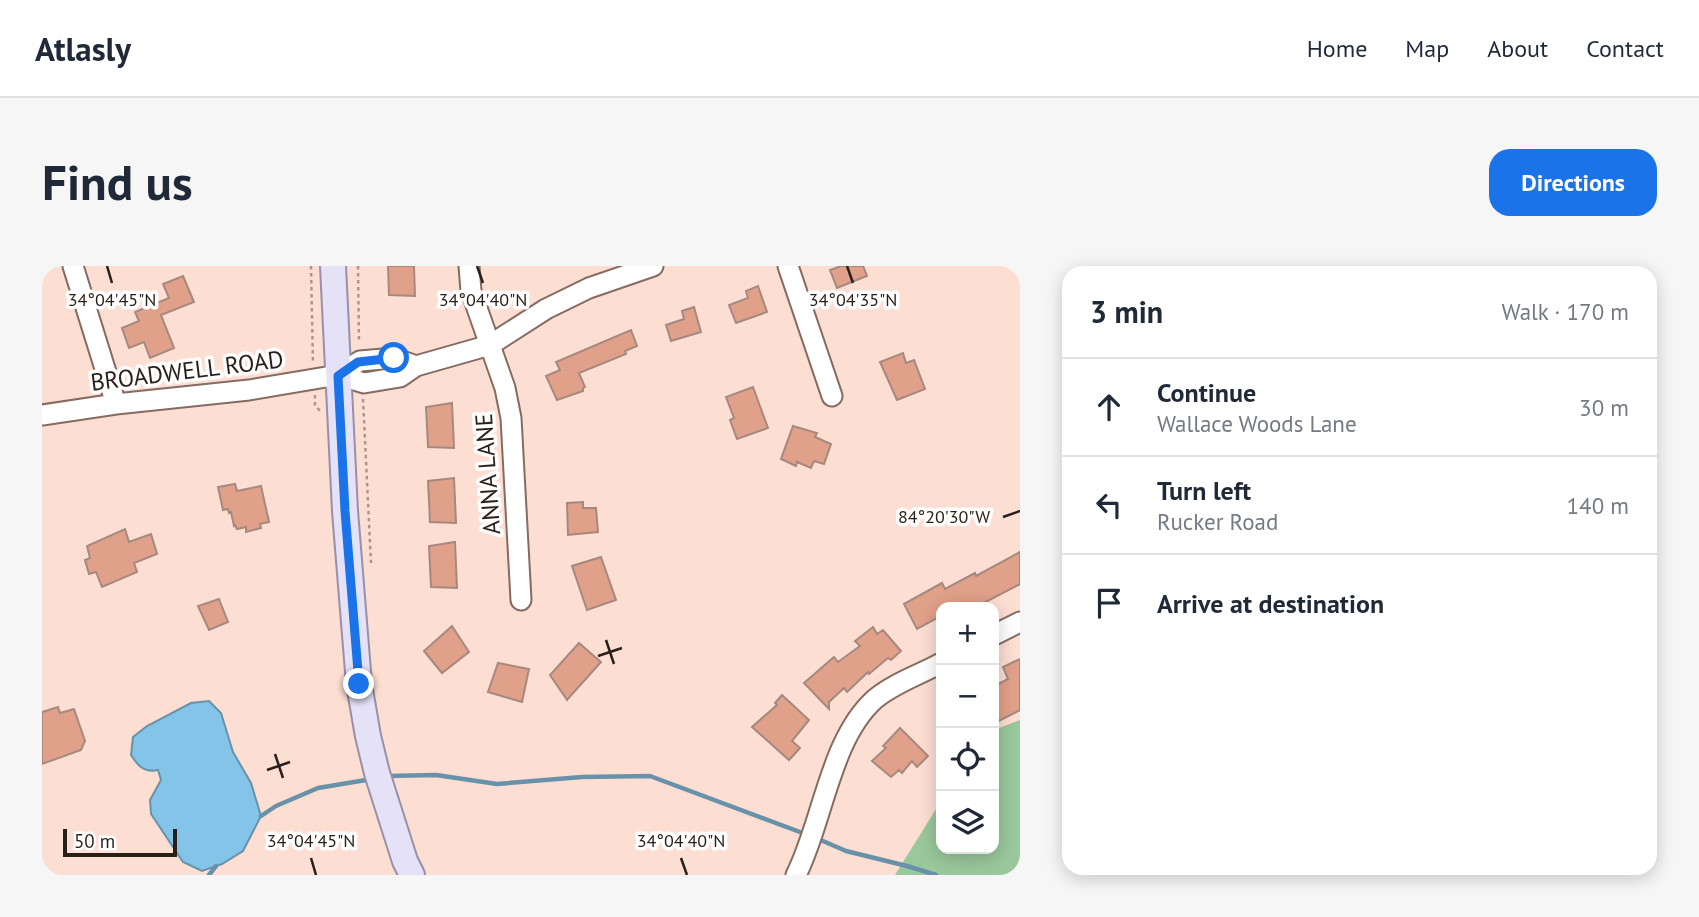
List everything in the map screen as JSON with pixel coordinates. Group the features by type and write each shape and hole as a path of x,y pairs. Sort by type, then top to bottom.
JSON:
{"main road":[{"path":"333,266 345,511 359,684 377,773 412,875"}],"street":[{"path":"73,266 116,404"},
{"name":"ANNA LANE","path":"469,266 471,291 505,388 511,418 521,600"},
{"path":"338,376 364,383 400,377 416,366 489,345 546,309 590,288 653,266"},
{"path":"788,266 832,396"},
{"path":"338,376 360,361 394,358 416,366"},
{"name":"BROADWELL ROAD","path":"42,415 249,390 338,376"},
{"path":"999,632 1020,622"},
{"path":"796,875 805,857 842,747 858,717 874,700 892,687 937,665"}],"path":[{"path":"358,266 360,361"},
{"path":"362,382 371,562"}],"green space":[{"path":"1020,720 1020,875 895,875 936,809 936,854 999,854 999,728"}],"water":[{"path":"209,701 221,713 233,752 251,783 261,816 243,851 222,864 202,871 183,862 151,814 150,800 161,780 158,770 142,768 131,755 133,737 147,726 191,703"}],"building":[{"path":"388,266 414,266 415,296 389,295"},
{"path":"841,266 863,266 867,276 837,288 830,270"},
{"path":"183,276 194,302 161,315 174,348 150,358 144,342 129,348 122,328 139,321 135,312 169,298 163,284"},
{"path":"758,286 767,312 736,323 729,305 748,298 746,291"},
{"path":"694,307 701,332 671,341 666,325 684,319 682,311"},
{"path":"631,330 637,346 625,351 626,354 579,373 585,387 583,391 557,400 546,376 560,370 556,362"},
{"path":"903,353 906,363 914,360 925,389 897,400 880,362"},
{"path":"753,387 768,428 737,439 730,420 734,418 726,397"},
{"path":"452,403 454,448 428,447 426,407"},
{"path":"793,426 817,433 815,437 831,444 824,464 814,461 811,468 797,462 796,466 781,459"},
{"path":"454,478 456,523 430,522 428,481"},
{"path":"235,484 237,491 261,486 269,522 260,524 261,528 246,532 246,527 237,529 231,512 229,513 228,509 223,510 218,487"},
{"path":"583,502 583,508 596,508 598,532 568,535 567,503"},
{"path":"125,529 129,542 151,534 157,554 134,563 137,572 102,587 96,572 89,574 85,560 90,558 87,546"},
{"path":"455,542 457,588 431,587 429,546"},
{"path":"1020,552 1020,584 986,602 936,602 936,619 917,629 904,604 942,583 945,589 975,573 976,576"},
{"path":"601,557 616,600 587,610 572,566"},
{"path":"219,599 228,622 209,630 198,606"},
{"path":"452,626 469,652 442,673 424,651"},
{"path":"873,627 877,634 883,630 901,651 869,674 868,672 847,692 844,688 829,702 829,709 804,683 834,657 838,662 860,646 855,641"},
{"path":"579,643 601,662 567,700 550,675"},
{"path":"1020,659 1020,710 999,721 999,684 1008,679 1003,667"},
{"path":"498,663 529,669 522,702 488,692"},
{"path":"782,695 809,720 792,741 800,748 789,760 752,727 777,705 775,703"},
{"path":"58,707 60,713 74,709 85,741 81,750 42,764 42,712"},
{"path":"900,728 928,756 917,767 912,761 902,773 899,770 891,777 872,761 886,748 883,746"}],"waterway":[{"path":"387,776 436,775 497,784 582,777 650,776 808,835"},
{"path":"261,816 276,806 318,788 372,779"},
{"path":"816,838 846,851 936,875"},
{"path":"209,875 216,866"}],"route":[{"path":"359,684 345,511 338,376 358,362 394,358"}]}
